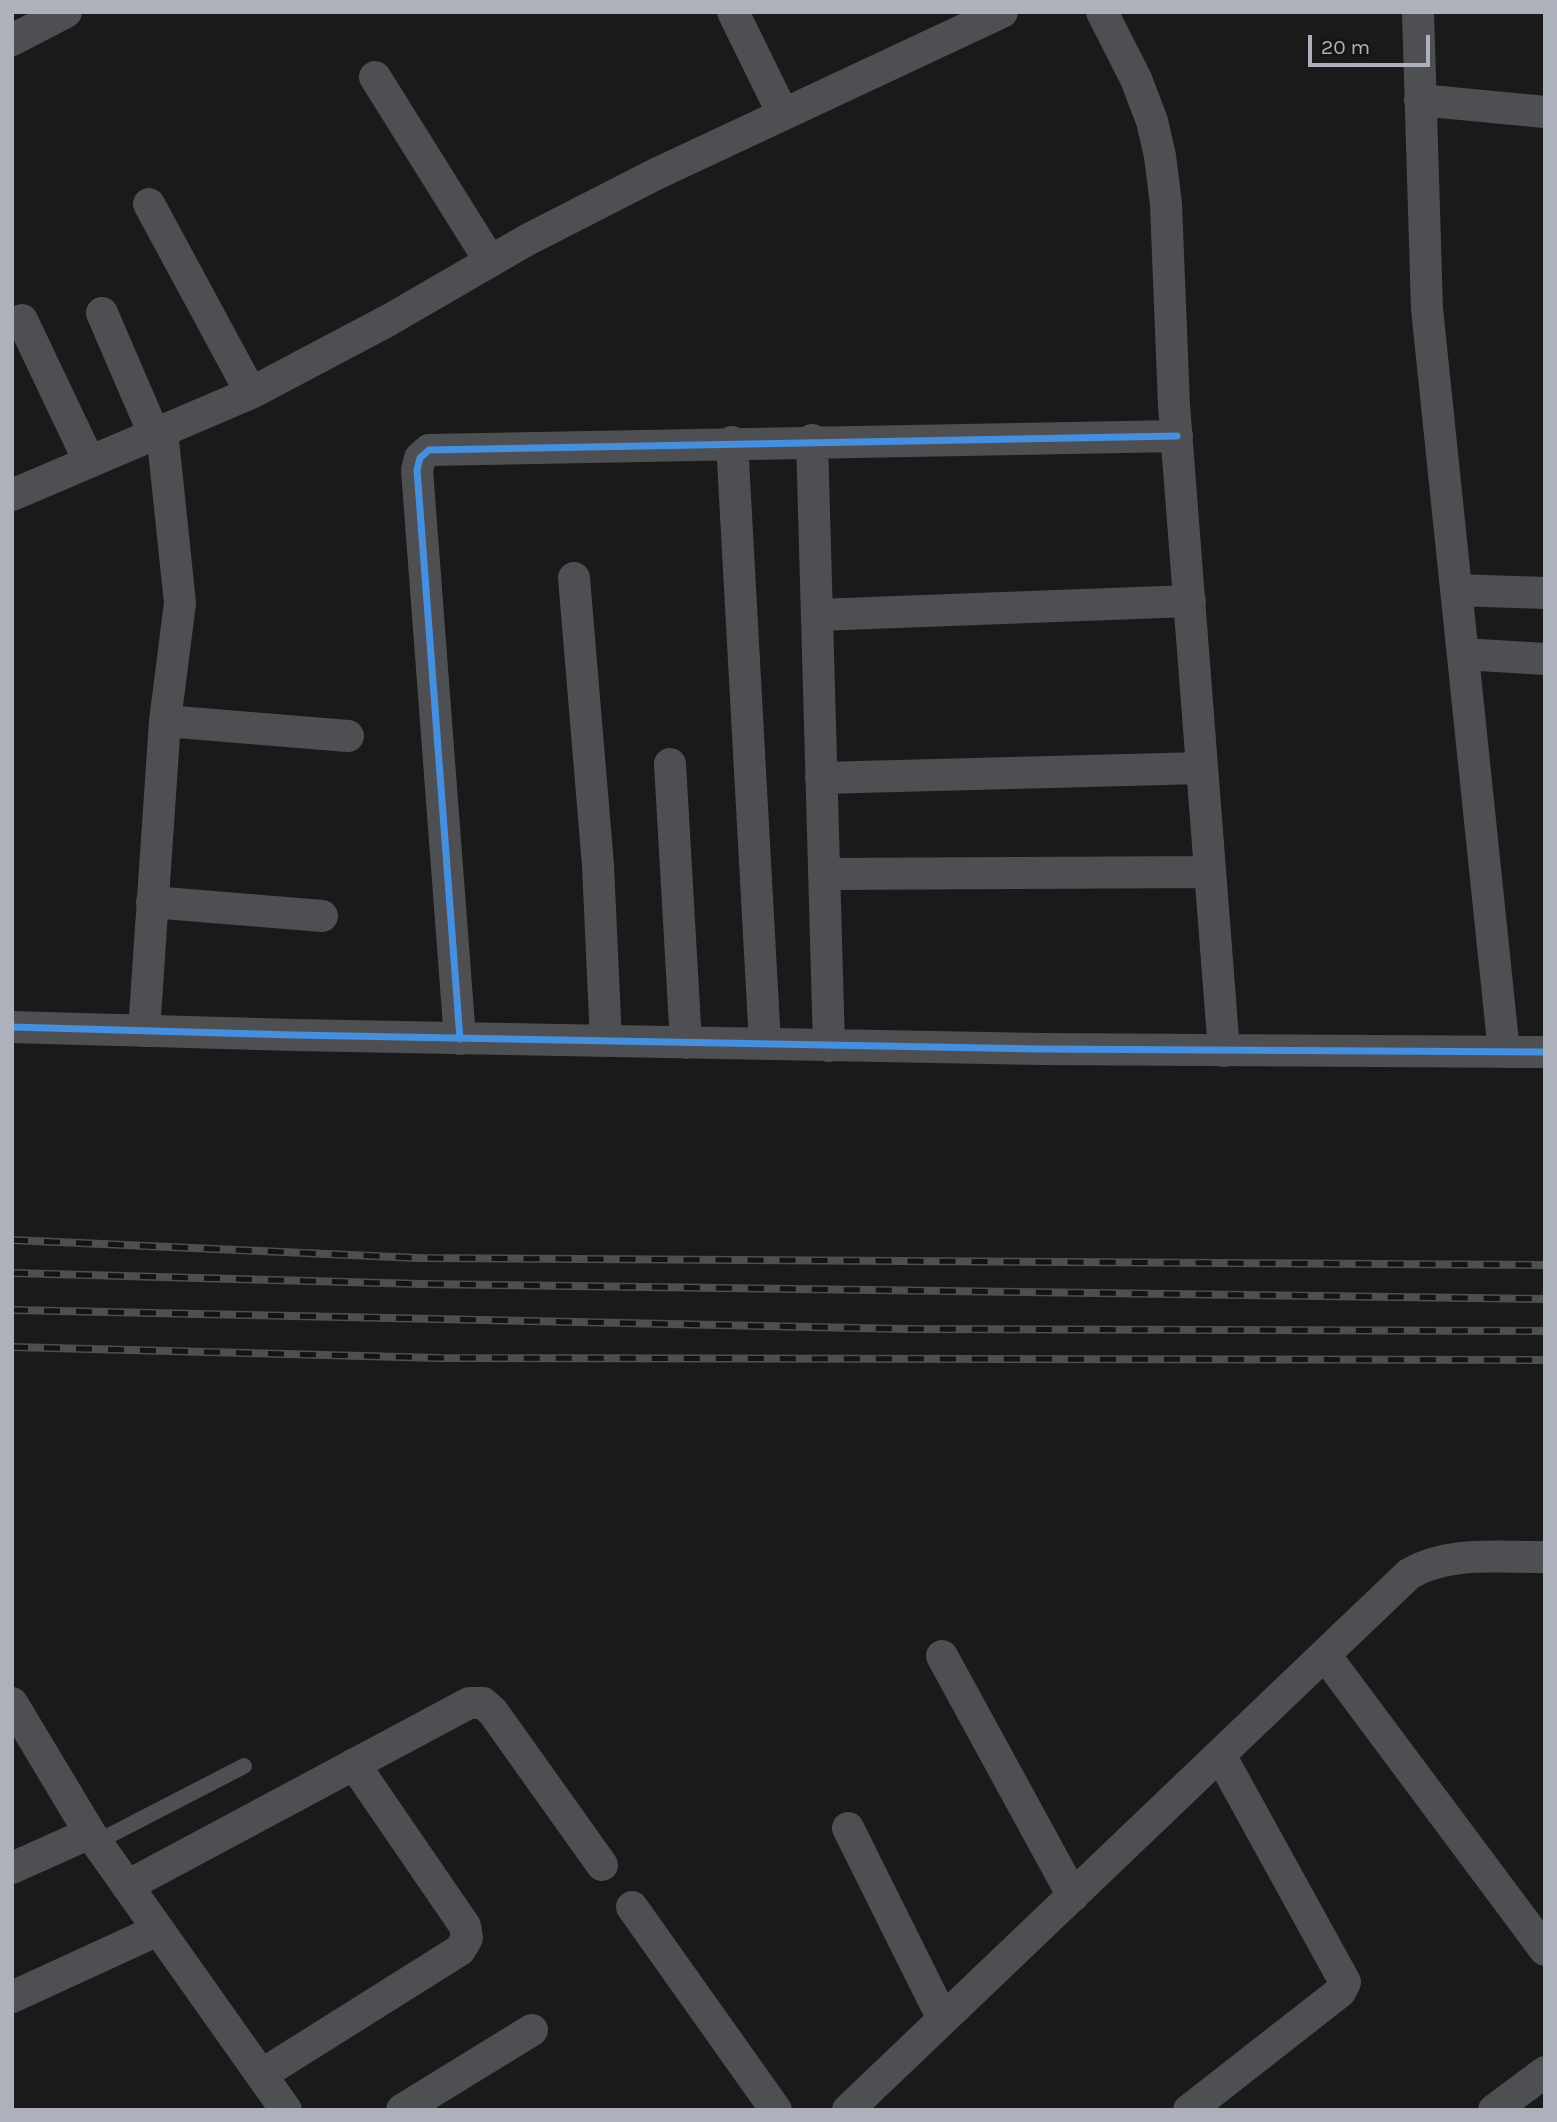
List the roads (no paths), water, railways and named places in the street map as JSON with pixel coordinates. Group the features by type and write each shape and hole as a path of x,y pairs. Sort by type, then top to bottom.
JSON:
{"street":[{"path":"12,40 66,12"},
{"path":"733,12 783,114"},
{"path":"12,495 251,393 389,320 490,261 656,174 1002,12"},
{"path":"1102,12 1136,79 1160,156 1167,204 1177,436 1224,1051"},
{"path":"1418,12 1427,309 1504,1052"},
{"path":"375,78 490,261"},
{"path":"1420,100 1545,112"},
{"path":"149,205 251,393"},
{"path":"102,313 158,433 180,603 165,721 144,1031"},
{"path":"22,320 89,461"},
{"path":"460,1039 417,470 419,458 429,450 812,440 1177,436"},
{"path":"812,440 829,1046"},
{"path":"732,442 765,1044"},
{"path":"574,578 598,865 606,1041"},
{"path":"1456,590 1545,593"},
{"path":"817,615 1190,601"},
{"path":"1463,653 1545,659"},
{"path":"165,721 348,736"},
{"path":"670,764 686,1043"},
{"path":"821,778 1202,768"},
{"path":"824,874 1210,872"},
{"path":"152,902 322,916"},
{"path":"12,1027 829,1046 1545,1052"},
{"path":"848,2110 1409,1574 1429,1562 1454,1558 1545,1558"},
{"path":"1325,1655 1545,1950"},
{"path":"942,1656 1073,1896"},
{"path":"12,1703 94,1838 286,2110"},
{"path":"127,1886 469,1703 483,1703 493,1712 602,1865"},
{"path":"1189,2110 1340,1992 1345,1982 1220,1755"},
{"path":"261,2076 460,1950 467,1938 465,1926 354,1764"},
{"path":"848,1828 943,2020"},
{"path":"12,1868 94,1838"},
{"path":"632,1908 776,2110"},
{"path":"12,1997 158,1930"},
{"path":"402,2110 532,2030"},
{"path":"1494,2110 1545,2072"}],"lane":[{"path":"94,1838 244,1766"}],"railway":[{"path":"12,1240 418,1258 1545,1265"},
{"path":"12,1273 421,1284 1545,1299"},
{"path":"12,1310 905,1329 1545,1331"},
{"path":"12,1347 441,1358 1545,1360"}]}
